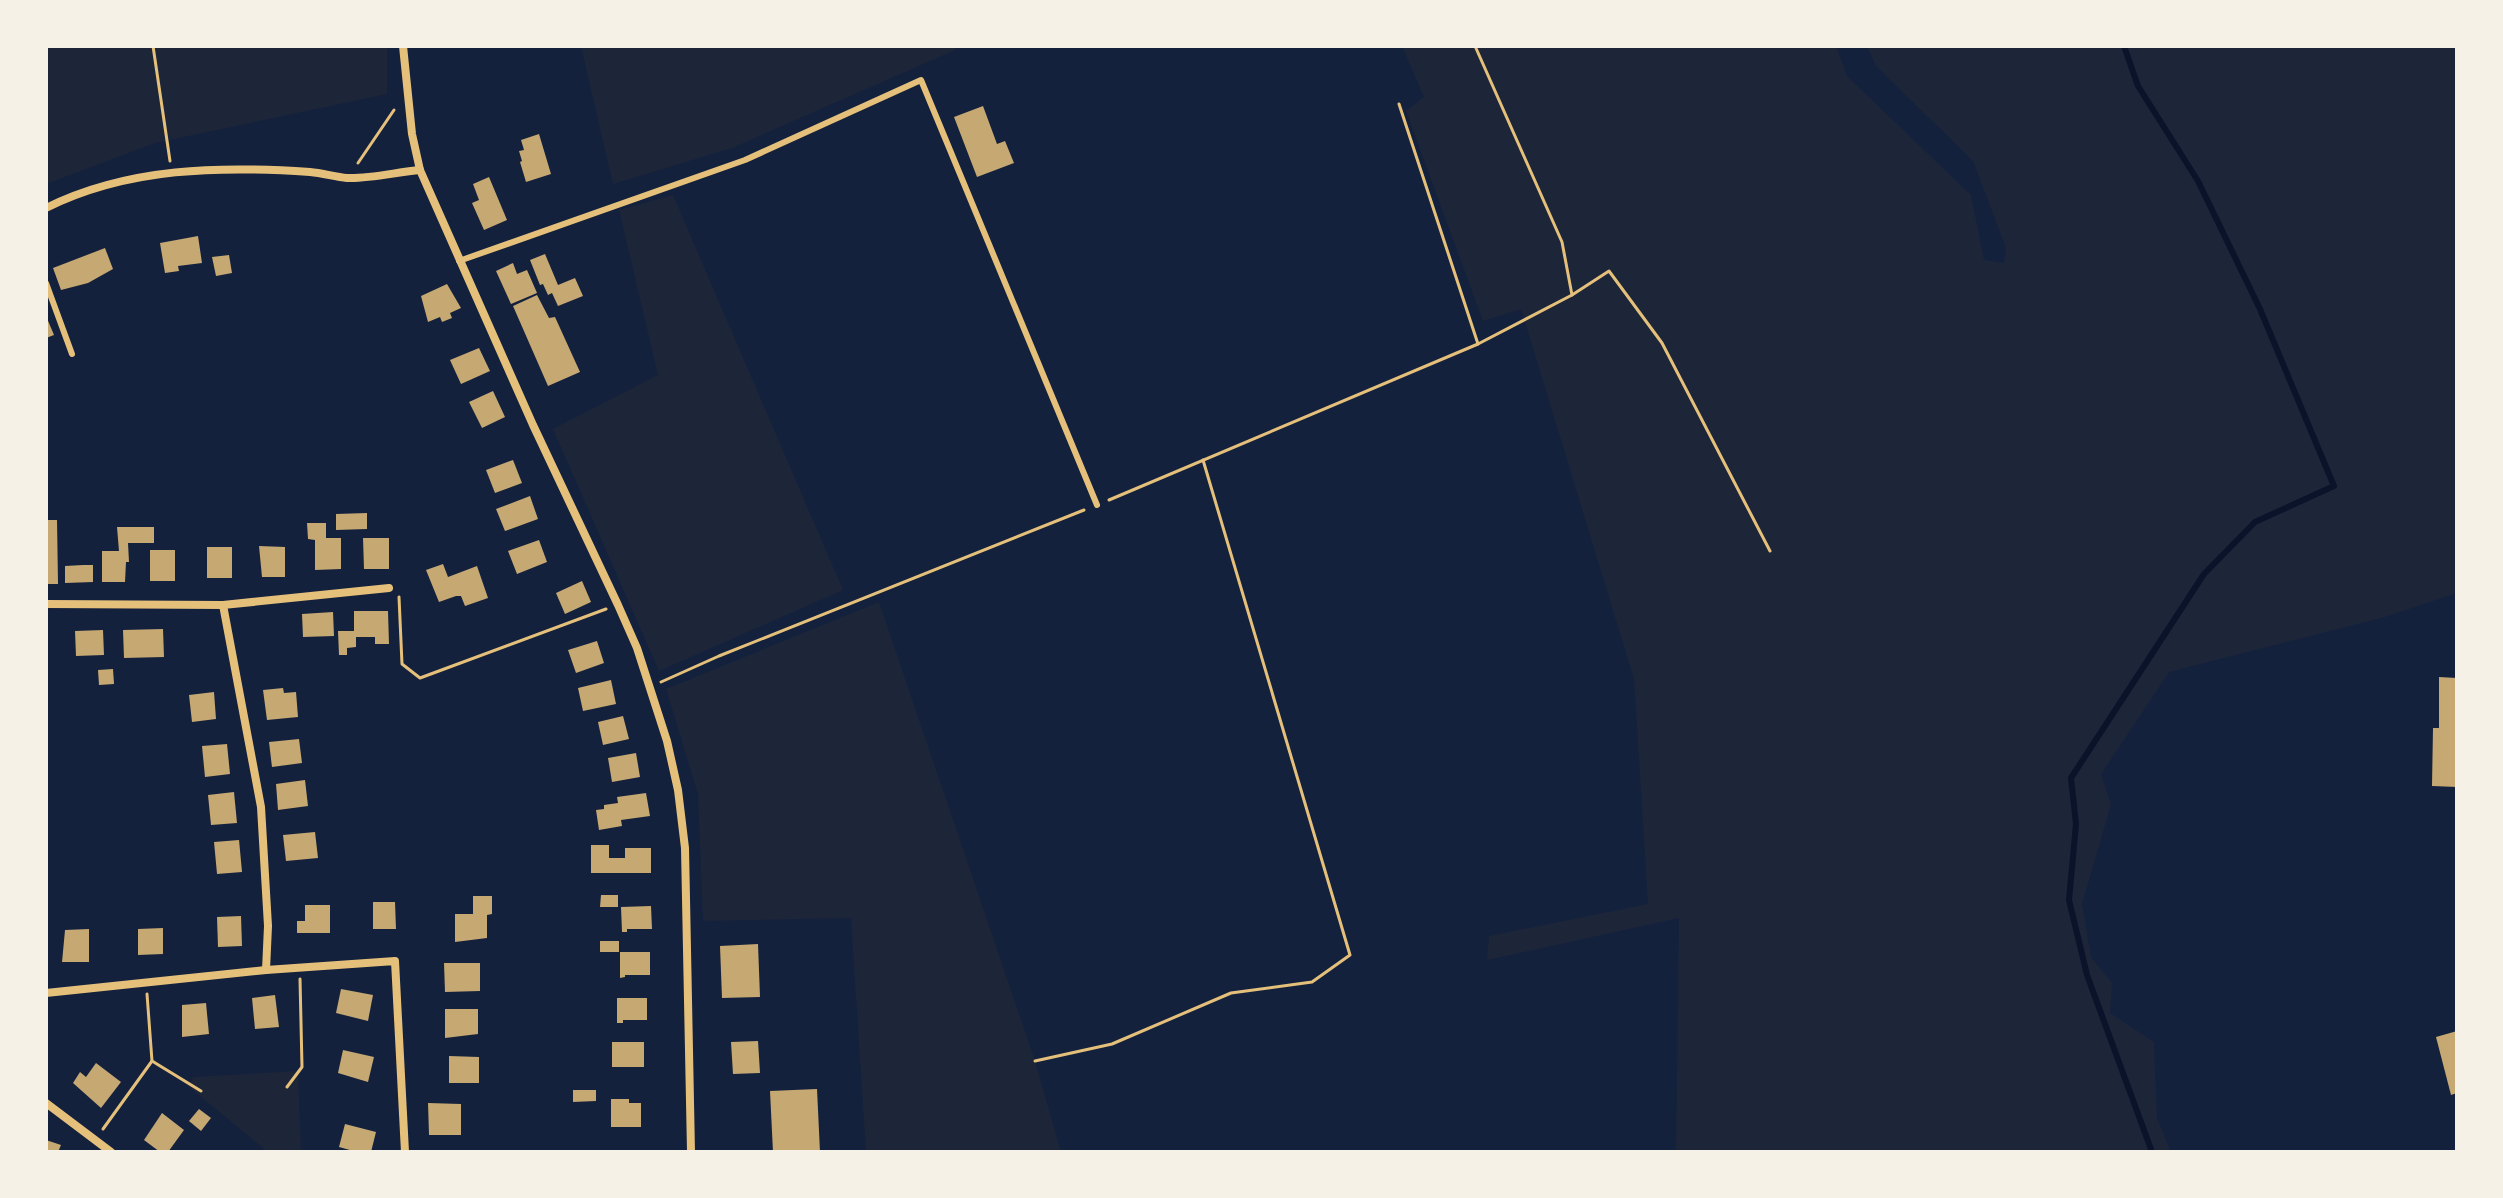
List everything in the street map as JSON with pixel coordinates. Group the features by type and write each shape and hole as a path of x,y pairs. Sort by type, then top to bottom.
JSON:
{"street":[{"path":"403,46 408,102 420,170 618,605 650,686 667,741 678,790 685,848 691,1152"},
{"path":"46,208 121,182 171,171 221,168 314,172 349,178 420,170"},
{"path":"46,604 223,605 389,588"},
{"path":"223,605 261,807 268,926 266,970"},
{"path":"46,993 266,970 395,961 405,1152"},
{"path":"46,1103 111,1152"}],"lane":[{"path":"459,261 745,160 921,80 1097,505"},
{"path":"46,283 72,354"}],"path":[{"path":"153,46 171,171"},
{"path":"1475,46 1562,242 1572,295"},
{"path":"349,178 394,111 408,102"},
{"path":"1399,104 1478,344"},
{"path":"650,686 1097,505 1478,344 1572,295 1609,271 1662,343 1770,551"},
{"path":"1035,1061 1112,1044 1231,993 1312,982 1350,955 1203,460"},
{"path":"389,588 399,591 402,664 420,678 618,605"},
{"path":"287,1087 302,1067 299,967"},
{"path":"95,1140 152,1061 146,982"},
{"path":"152,1061 201,1091"}],"shaded area":[{"path":"46,46 387,46 387,94 155,143 46,184"},
{"path":"581,46 954,46 955,50 732,148 613,184"},
{"path":"1402,46 1836,46 1847,76 1971,195 1984,260 2004,263 2006,248 1973,161 1876,66 1867,46 2453,46 2457,53 2457,593 2385,617 2169,672 2101,774 2111,805 2082,904 2091,957 2112,983 2110,1013 2154,1042 2157,1118 2171,1152 1676,1152 1679,918 1487,960 1489,936 1648,904 1634,679 1521,309 1483,321 1406,111 1424,97"},
{"path":"673,195 843,590 659,671 553,429 658,375 619,210"},
{"path":"879,602 1035,1061 1061,1152 866,1152 851,918 703,921 698,794 666,689"},
{"path":"298,1071 301,1152 268,1152 189,1087 193,1077"}],"building":[{"path":"983,106 997,144 1005,141 1014,163 977,177 954,117"},
{"path":"539,134 551,174 526,182 520,162 519,151 524,150 521,140"},
{"path":"489,177 507,220 484,230 472,203 479,200 473,184"},
{"path":"198,236 202,263 178,266 179,271 165,273 160,243"},
{"path":"105,248 113,269 88,283 61,290 53,268"},
{"path":"545,254 558,285 575,278 583,296 558,306 552,293 548,295 543,284 540,285 530,260"},
{"path":"229,255 232,273 216,276 212,257"},
{"path":"513,263 517,274 527,270 537,293 511,304 496,271"},
{"path":"447,284 461,308 450,313 452,318 442,322 440,317 428,322 421,296"},
{"path":"537,295 549,318 555,317 580,372 548,386 513,306"},
{"path":"46,316 54,335 46,338"},
{"path":"479,348 490,371 461,384 450,360"},
{"path":"493,391 505,417 482,428 469,402"},
{"path":"513,460 522,483 495,493 486,470"},
{"path":"530,496 538,519 505,531 496,509"},
{"path":"367,513 367,529 336,530 336,514"},
{"path":"46,520 57,520 58,584 46,584"},
{"path":"307,523 326,523 326,538 341,538 341,569 315,570 315,540 308,539"},
{"path":"117,527 154,527 154,543 128,543 129,562 126,562 125,582 102,582 102,551 119,551"},
{"path":"363,538 389,538 389,569 364,569"},
{"path":"539,540 547,562 517,574 508,551"},
{"path":"259,546 285,547 285,577 262,577"},
{"path":"207,547 232,547 232,578 207,578"},
{"path":"150,550 175,550 175,581 150,581"},
{"path":"443,564 448,577 477,566 488,598 465,606 461,596 439,602 426,570"},
{"path":"93,565 93,582 65,583 65,566"},
{"path":"582,581 591,602 565,614 556,593"},
{"path":"354,611 388,611 389,644 375,644 375,637 356,637 356,647 347,648 347,655 339,655 338,631 354,631"},
{"path":"333,612 334,636 303,637 302,614"},
{"path":"163,629 164,657 124,658 123,630"},
{"path":"103,630 104,655 76,656 75,631"},
{"path":"597,641 604,663 576,673 568,650"},
{"path":"113,669 114,684 99,685 98,670"},
{"path":"2439,677 2457,678 2457,787 2432,786 2433,728 2439,728"},
{"path":"611,680 616,704 583,711 578,688"},
{"path":"283,688 284,693 296,692 298,717 267,720 263,690"},
{"path":"214,692 216,719 192,722 189,695"},
{"path":"623,716 629,739 603,745 598,722"},
{"path":"299,739 302,763 272,767 269,742"},
{"path":"227,744 230,774 205,777 202,746"},
{"path":"636,753 640,777 612,782 608,758"},
{"path":"305,780 308,806 278,810 276,784"},
{"path":"234,792 237,823 211,825 208,795"},
{"path":"646,793 650,816 621,820 622,826 599,830 596,810 618,803 617,797"},
{"path":"315,832 318,858 286,861 283,835"},
{"path":"239,840 242,872 217,874 214,842"},
{"path":"591,845 609,845 609,858 625,858 625,848 651,848 651,873 591,873"},
{"path":"601,895 618,895 618,907 600,907"},
{"path":"473,896 492,896 492,914 487,915 487,938 455,942 455,914 473,914"},
{"path":"373,902 395,902 396,929 373,929"},
{"path":"305,905 330,905 330,933 297,933 297,921 305,921"},
{"path":"651,906 652,929 627,929 627,932 622,932 621,907"},
{"path":"241,916 242,946 218,947 217,917"},
{"path":"163,928 163,954 138,955 138,929"},
{"path":"89,929 89,962 62,962 65,930"},
{"path":"600,941 619,941 619,952 600,952"},
{"path":"758,944 760,997 722,998 720,946"},
{"path":"620,952 650,952 650,975 625,975 620,978"},
{"path":"444,963 480,963 480,991 445,992"},
{"path":"341,989 373,995 368,1021 336,1013"},
{"path":"275,995 279,1027 255,1029 252,998"},
{"path":"617,998 647,998 647,1020 617,1023"},
{"path":"206,1003 209,1034 182,1037 182,1005"},
{"path":"445,1009 478,1009 478,1034 445,1038"},
{"path":"2457,1031 2457,1093 2451,1095 2436,1037"},
{"path":"758,1041 760,1073 733,1074 731,1042"},
{"path":"612,1042 644,1042 644,1067 612,1067"},
{"path":"343,1050 374,1057 368,1082 338,1073"},
{"path":"449,1056 479,1057 479,1083 449,1083"},
{"path":"96,1063 121,1082 101,1108 73,1083 80,1072 86,1077"},
{"path":"817,1089 820,1152 773,1152 770,1091"},
{"path":"573,1090 596,1090 596,1101 573,1102"},
{"path":"611,1099 641,1103 641,1127 611,1127"},
{"path":"428,1103 461,1104 461,1135 429,1135"},
{"path":"199,1109 211,1118 201,1131 189,1121"},
{"path":"162,1113 184,1130 168,1152 160,1152 144,1140"},
{"path":"345,1124 376,1132 371,1152 339,1147"},
{"path":"46,1140 61,1145 58,1152 46,1152"}],"waterway":[{"path":"2124,46 2138,86 2198,181 2260,309 2334,486 2255,522 2204,574 2071,778 2076,824 2069,900 2087,975 2152,1152"}]}
